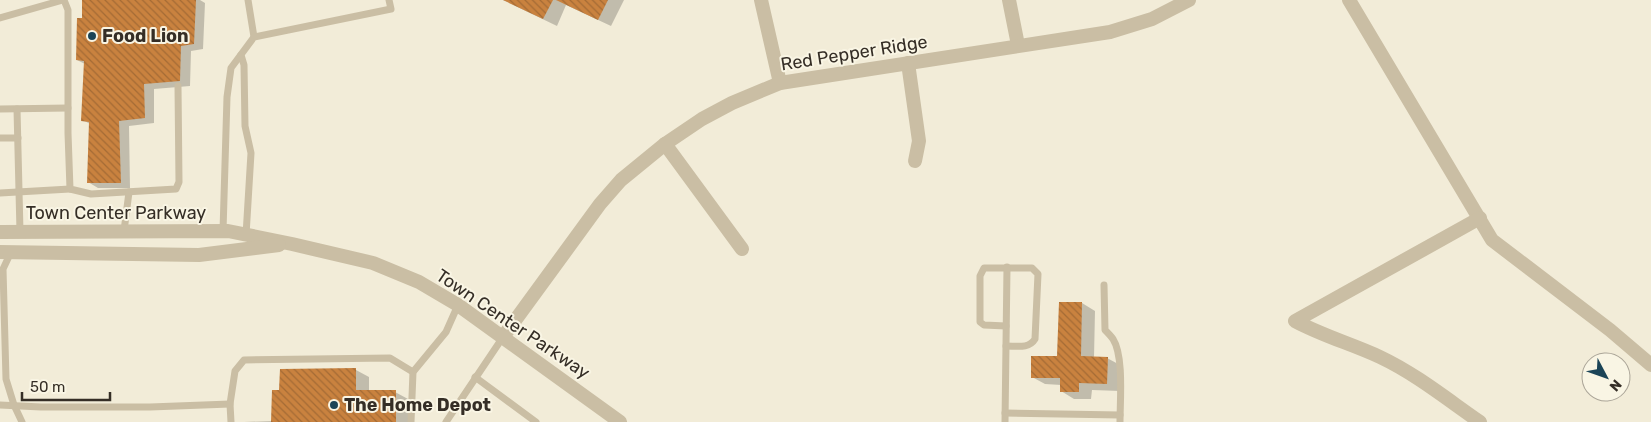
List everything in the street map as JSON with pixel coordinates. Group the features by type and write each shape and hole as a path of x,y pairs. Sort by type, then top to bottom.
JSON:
{"street":[{"path":"761,0 780,83"},
{"path":"1010,0 1018,45"},
{"name":"Red Pepper Ridge","path":"503,337 600,204 621,180 665,144 702,119 732,103 780,83 1110,32 1152,19 1189,0"},
{"path":"1349,0 1492,240 1610,330 1651,365"},
{"path":"908,63 919,141 915,161"},
{"path":"665,144 742,249"},
{"path":"1480,218 1295,321 1380,357 1419,380 1480,422"},
{"path":"122,254 124,231"},
{"name":"Town Center Parkway","path":"10,232 223,231 292,244 373,264 419,282 458,305 620,422"},
{"path":"5,252 10,232"},
{"name":"Town Center Parkway","path":"5,252 199,255 292,244"}],"lane":[{"path":"0,18 63,0 68,10 70,189"},
{"path":"248,0 254,37"},
{"path":"223,231 227,97 231,68 241,54 254,37 392,9 389,0"},
{"path":"241,54 244,65 246,126 250,153 246,235"},
{"path":"0,193 70,189 91,194 176,189 179,182 178,86"},
{"path":"0,109 68,108"},
{"path":"10,232 19,191 18,109"},
{"path":"0,138 18,138"},
{"path":"124,231 129,192"},
{"path":"5,252 2,290 3,347 6,379 14,405 22,422"},
{"path":"1005,422 1007,267"},
{"path":"1006,326 984,326 980,322 980,276 984,268 1032,268 1038,274 1035,339 1032,344 1027,346 1006,346"},
{"path":"1005,413 1120,418 1120,374 1117,348 1113,339 1105,330 1104,285"},
{"path":"411,422 413,372 446,332 458,305"},
{"path":"446,422 503,337"},
{"path":"232,422 230,404 235,371 244,360 390,358 413,372"},
{"path":"475,377 536,422"},
{"path":"0,405 150,407 230,404"}],"building":[{"path":"82,0 196,0 194,44 181,46 180,81 144,84 145,118 119,121 121,183 87,183 89,122 81,121 84,61 76,60 77,18 82,18"},
{"path":"503,0 553,0 543,19"},
{"path":"556,0 608,0 598,20"},
{"path":"1059,302 1082,302 1081,356 1108,357 1107,384 1079,383 1079,392 1060,392 1060,378 1031,378 1031,356 1057,356"},
{"name":"The Home Depot","path":"356,368 356,390 396,390 396,422 271,422 272,390 279,390 280,369"}],"place":[{"name":"Food Lion","path":"92,36"},
{"name":"The Home Depot","path":"334,405"}]}
